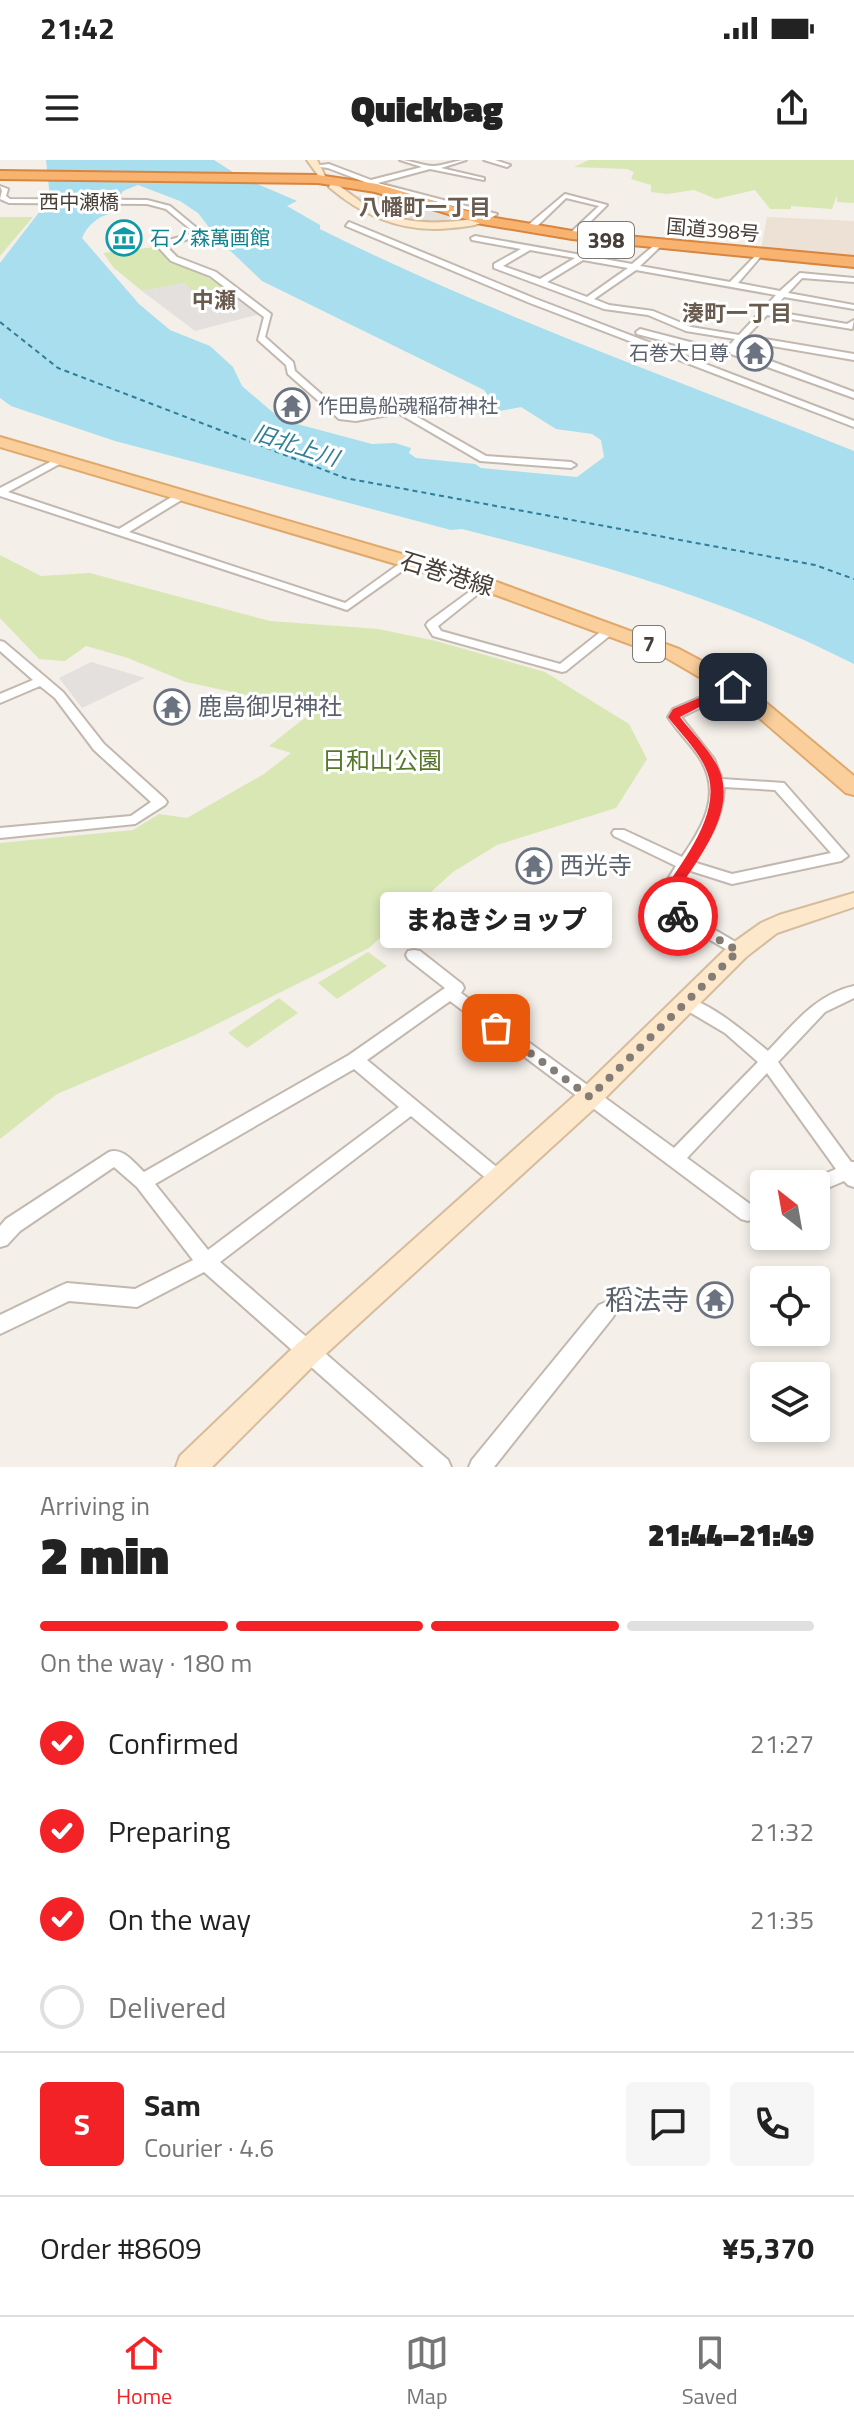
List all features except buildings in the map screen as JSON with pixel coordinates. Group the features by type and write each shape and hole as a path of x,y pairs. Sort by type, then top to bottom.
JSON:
{"highway":[{"name":"国道398号","path":"0,175 263,177 363,185 482,220 572,235 854,262"}],"main road":[{"name":"石巻港線","path":"0,442 484,584 672,653 733,687 854,788"}],"street":[{"path":"403,160 482,179"},
{"path":"372,183 463,160"},
{"path":"487,160 507,165"},
{"path":"314,163 323,176"},
{"path":"314,163 372,183 493,214 482,220 441,226 387,220 356,205 332,185"},
{"name":"西中瀬橋","path":"0,188 6,190 2,197 6,200 130,202 168,207 200,234 162,246 174,259 213,274 268,316 261,338 290,364 291,372 342,417 349,419 385,410 400,410 484,459 571,465"},
{"path":"530,228 565,196 604,205 572,235"},
{"path":"349,224 471,277 854,424"},
{"path":"475,238 854,307"},
{"path":"588,300 633,268 657,245"},
{"path":"471,277 528,248"},
{"path":"732,285 758,255"},
{"path":"541,282 581,258"},
{"path":"497,266 607,307 650,313 689,329 854,357"},
{"path":"854,280 800,275 731,348 734,352 854,395"},
{"path":"763,312 849,327 854,322"},
{"path":"612,329 629,329 718,352"},
{"path":"0,492 60,461"},
{"path":"0,492 347,607 410,561"},
{"path":"121,532 179,497"},
{"path":"484,584 432,625 433,629 437,633 497,647 562,668 612,629"},
{"path":"0,645 43,680 99,747 160,802 135,820 0,833"},
{"path":"0,699 43,680"},
{"path":"733,687 678,712 674,717 711,765 718,783 715,809 663,906 738,951"},
{"path":"619,833 686,865 741,879 841,856 779,786 718,783"},
{"path":"191,1467 308,1352 590,1097 738,951 787,920 854,900"},
{"path":"143,1182 355,1060 456,988 414,955"},
{"path":"675,1159 819,1008 854,992"},
{"path":"450,993 750,1212"},
{"path":"687,1003 731,1029 768,1061 852,1173 830,1180"},
{"path":"355,1060 499,1179"},
{"path":"0,1325 67,1292 137,1298 206,1262 410,1108"},
{"path":"0,1239 13,1225 115,1157 143,1182 206,1262 440,1467"},
{"path":"480,1467 606,1311"}],"shaded area":[{"path":"356,196 375,196 451,217 442,221 402,219 371,208"},
{"path":"767,217 854,221 854,258 761,250"},
{"path":"185,283 194,295 240,298 260,314 195,331 142,291"},
{"path":"91,662 145,678 82,708 59,678"}],"green space":[{"path":"589,160 854,160 854,203 837,202 837,195 832,209 791,206 791,209 770,209 755,190 716,199 694,190 667,194 651,192 651,185 631,179 634,172 627,169 574,167"},
{"path":"0,217 33,217 0,256"},
{"path":"156,247 173,261 201,273 240,298 202,297 185,283 142,291 114,268 103,253"},
{"name":"日和山公園","path":"0,555 41,576 90,573 270,621 378,629 436,641 545,672 629,724 647,759 616,808 497,845 453,872 369,948 195,1035 57,1094 0,1139 0,843 133,830 159,814 187,818 264,774 291,753 269,746 315,710 186,682 128,658 86,646 65,661 39,659 0,618"},
{"path":"368,952 387,966 337,999 318,983"},
{"path":"279,998 298,1013 247,1048 228,1033"}],"water":[{"name":"旧北上川","path":"46,160 214,160 239,176 297,201 287,206 320,225 320,229 385,260 517,318 854,451 854,664 758,620 613,570 115,441 11,406 0,398 0,263 50,198","holes":["138,185 180,201 198,213 218,239 262,281 484,390 500,411 521,407 556,429 592,434 601,440 604,457 577,477 481,468 475,464 416,458 409,453 411,448 395,443 372,444 282,420 242,386 233,367 210,346 170,330 139,304 82,238 93,223 109,214 123,191"]}],"ferry route":[{"path":"0,322 58,368 345,478 815,565 854,579"}],"way so far":[{"path":"496,1028 590,1097 738,951 678,916"}],"place":[{"name":"石ノ森萬画館","path":"124,238"},
{"name":"石巻大日尊","path":"755,353"},
{"name":"作田島船魂稲荷神社","path":"292,406"},
{"name":"鹿島御児神社","path":"172,707"},
{"name":"西光寺","path":"534,866"},
{"name":"まねきショップ","path":"496,1028"},
{"name":"稻法寺","path":"715,1300"}],"district":[{"name":"八幡町一丁目","path":"425,207"},
{"name":"中瀬","path":"214,300"},
{"name":"湊町一丁目","path":"737,313"}],"route":[{"path":"678,916 665,909 663,902 709,827 718,796 718,783 711,765 674,717 678,712 733,687"}]}
